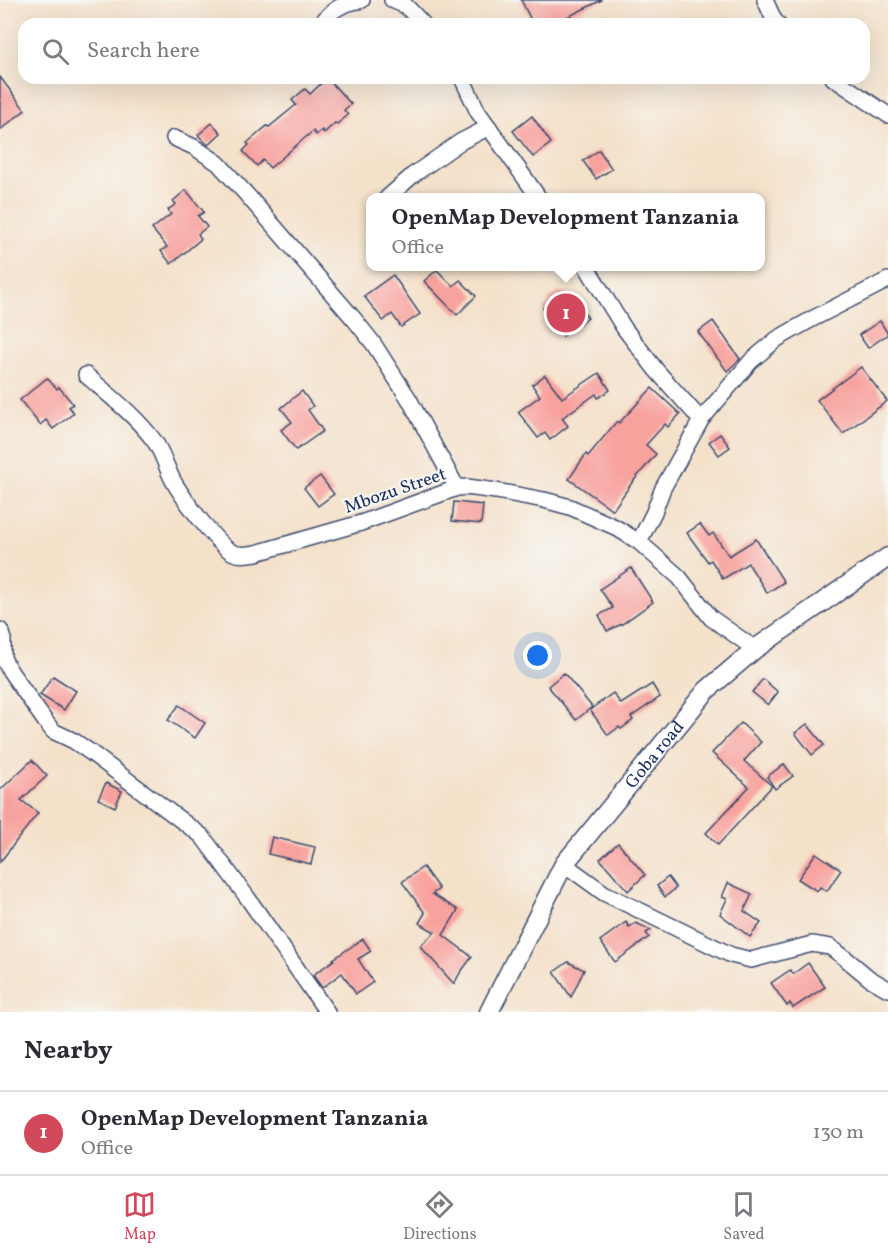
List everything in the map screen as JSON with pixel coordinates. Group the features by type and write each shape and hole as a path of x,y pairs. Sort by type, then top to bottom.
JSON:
{"street":[{"path":"326,18 330,12 350,2 362,0"},
{"path":"392,0 406,6 417,18"},
{"path":"765,0 773,18"},
{"path":"465,84 478,112 535,193"},
{"path":"842,84 888,115"},
{"path":"393,193 413,175 460,142 489,127"},
{"path":"174,138 194,147 218,163 354,319 373,343 409,399 457,488"},
{"path":"588,271 624,328 656,370 701,420"},
{"path":"639,542 663,488 701,420 751,361 777,339 888,280"},
{"name":"Mbozu Street","path":"86,375 133,415 156,444 174,483 222,546 232,553 242,555 256,553 361,523 457,488 496,491 570,507 615,527 639,542 679,577 711,618 755,649"},
{"name":"Goba road","path":"489,1012 564,864 707,690 755,649 888,557"},
{"path":"0,630 3,636 3,658 53,731 90,752 202,836 327,1012"},
{"path":"564,864 604,893 731,955 751,960 812,945 830,947 868,978 888,989"}],"building":[{"path":"521,0 602,0 565,18 530,18"},
{"path":"0,77 25,110 0,130"},
{"path":"321,84 333,84 351,104 344,110 348,115 324,133 322,130 316,135 313,131 270,168 263,160 257,166 243,151 249,145 247,143 296,105 292,100 305,89 310,94"},
{"path":"532,116 551,143 533,157 513,131"},
{"path":"212,123 221,133 208,145 198,135"},
{"path":"599,150 612,169 596,179 583,161"},
{"path":"186,190 204,212 198,216 207,227 198,234 201,239 171,264 161,251 167,247 152,229 171,214 168,210 176,204 173,201"},
{"path":"438,271 453,286 460,280 476,296 457,315 424,281"},
{"path":"393,275 420,314 401,327 392,314 383,321 364,296"},
{"path":"561,291 564,294 566,292 573,302 575,300 588,318 563,336 543,308 550,303 548,300"},
{"path":"713,321 740,359 727,371 698,332"},
{"path":"880,321 888,334 868,348 859,335"},
{"path":"861,367 887,401 843,434 817,400"},
{"path":"599,373 610,390 598,398 596,394 562,418 568,426 550,440 545,433 538,438 518,412 540,396 532,385 545,375 562,398"},
{"path":"47,378 57,389 59,387 73,404 69,407 74,413 53,429 46,420 40,425 20,400"},
{"path":"652,388 680,414 668,427 665,424 646,445 656,454 613,510 569,479 586,454 588,456 617,421 619,423"},
{"path":"302,391 313,406 308,410 323,431 296,450 281,430 292,422 281,408"},
{"path":"720,434 730,447 719,455 709,442"},
{"path":"320,476 334,494 318,506 304,488"},
{"path":"454,502 483,505 481,524 452,521"},
{"path":"700,524 709,536 713,533 729,556 756,539 784,582 767,593 748,563 723,579 711,560 708,562 687,533"},
{"path":"631,568 653,602 622,624 607,631 599,615 613,608 600,589"},
{"path":"564,673 592,707 576,720 548,686"},
{"path":"53,676 76,691 64,710 40,695"},
{"path":"763,679 778,692 768,705 752,692"},
{"path":"652,684 660,697 631,717 633,720 621,729 619,727 608,735 590,710 613,693 621,704"},
{"path":"179,705 205,723 195,738 168,720"},
{"path":"741,723 761,742 744,761 772,786 718,845 706,833 749,787 712,753"},
{"path":"807,724 824,745 812,755 795,733"},
{"path":"32,760 47,776 21,800 38,813 0,862 0,790"},
{"path":"784,764 793,776 775,789 767,777"},
{"path":"106,783 122,791 115,807 98,799"},
{"path":"272,837 315,847 311,864 268,854"},
{"path":"618,843 645,875 628,891 600,859"},
{"path":"816,853 841,870 827,891 820,887 817,891 798,879"},
{"path":"423,867 439,889 432,894 458,910 443,935 472,957 454,984 420,946 435,932 419,923 425,913 402,882"},
{"path":"668,877 676,888 665,897 657,886"},
{"path":"728,883 752,894 744,911 761,923 750,937 720,914 727,899 722,897"},
{"path":"626,922 629,927 636,923 651,930 646,933 649,937 615,962 600,941"},
{"path":"363,939 371,951 358,959 373,982 356,994 342,973 322,988 313,975"},
{"path":"568,962 584,970 571,997 554,972"},
{"path":"808,963 825,987 793,1008 790,1003 787,1006 771,983 790,970 793,974"}],"place":[{"name":"OpenMap Development Tanzania","path":"566,313"}]}
